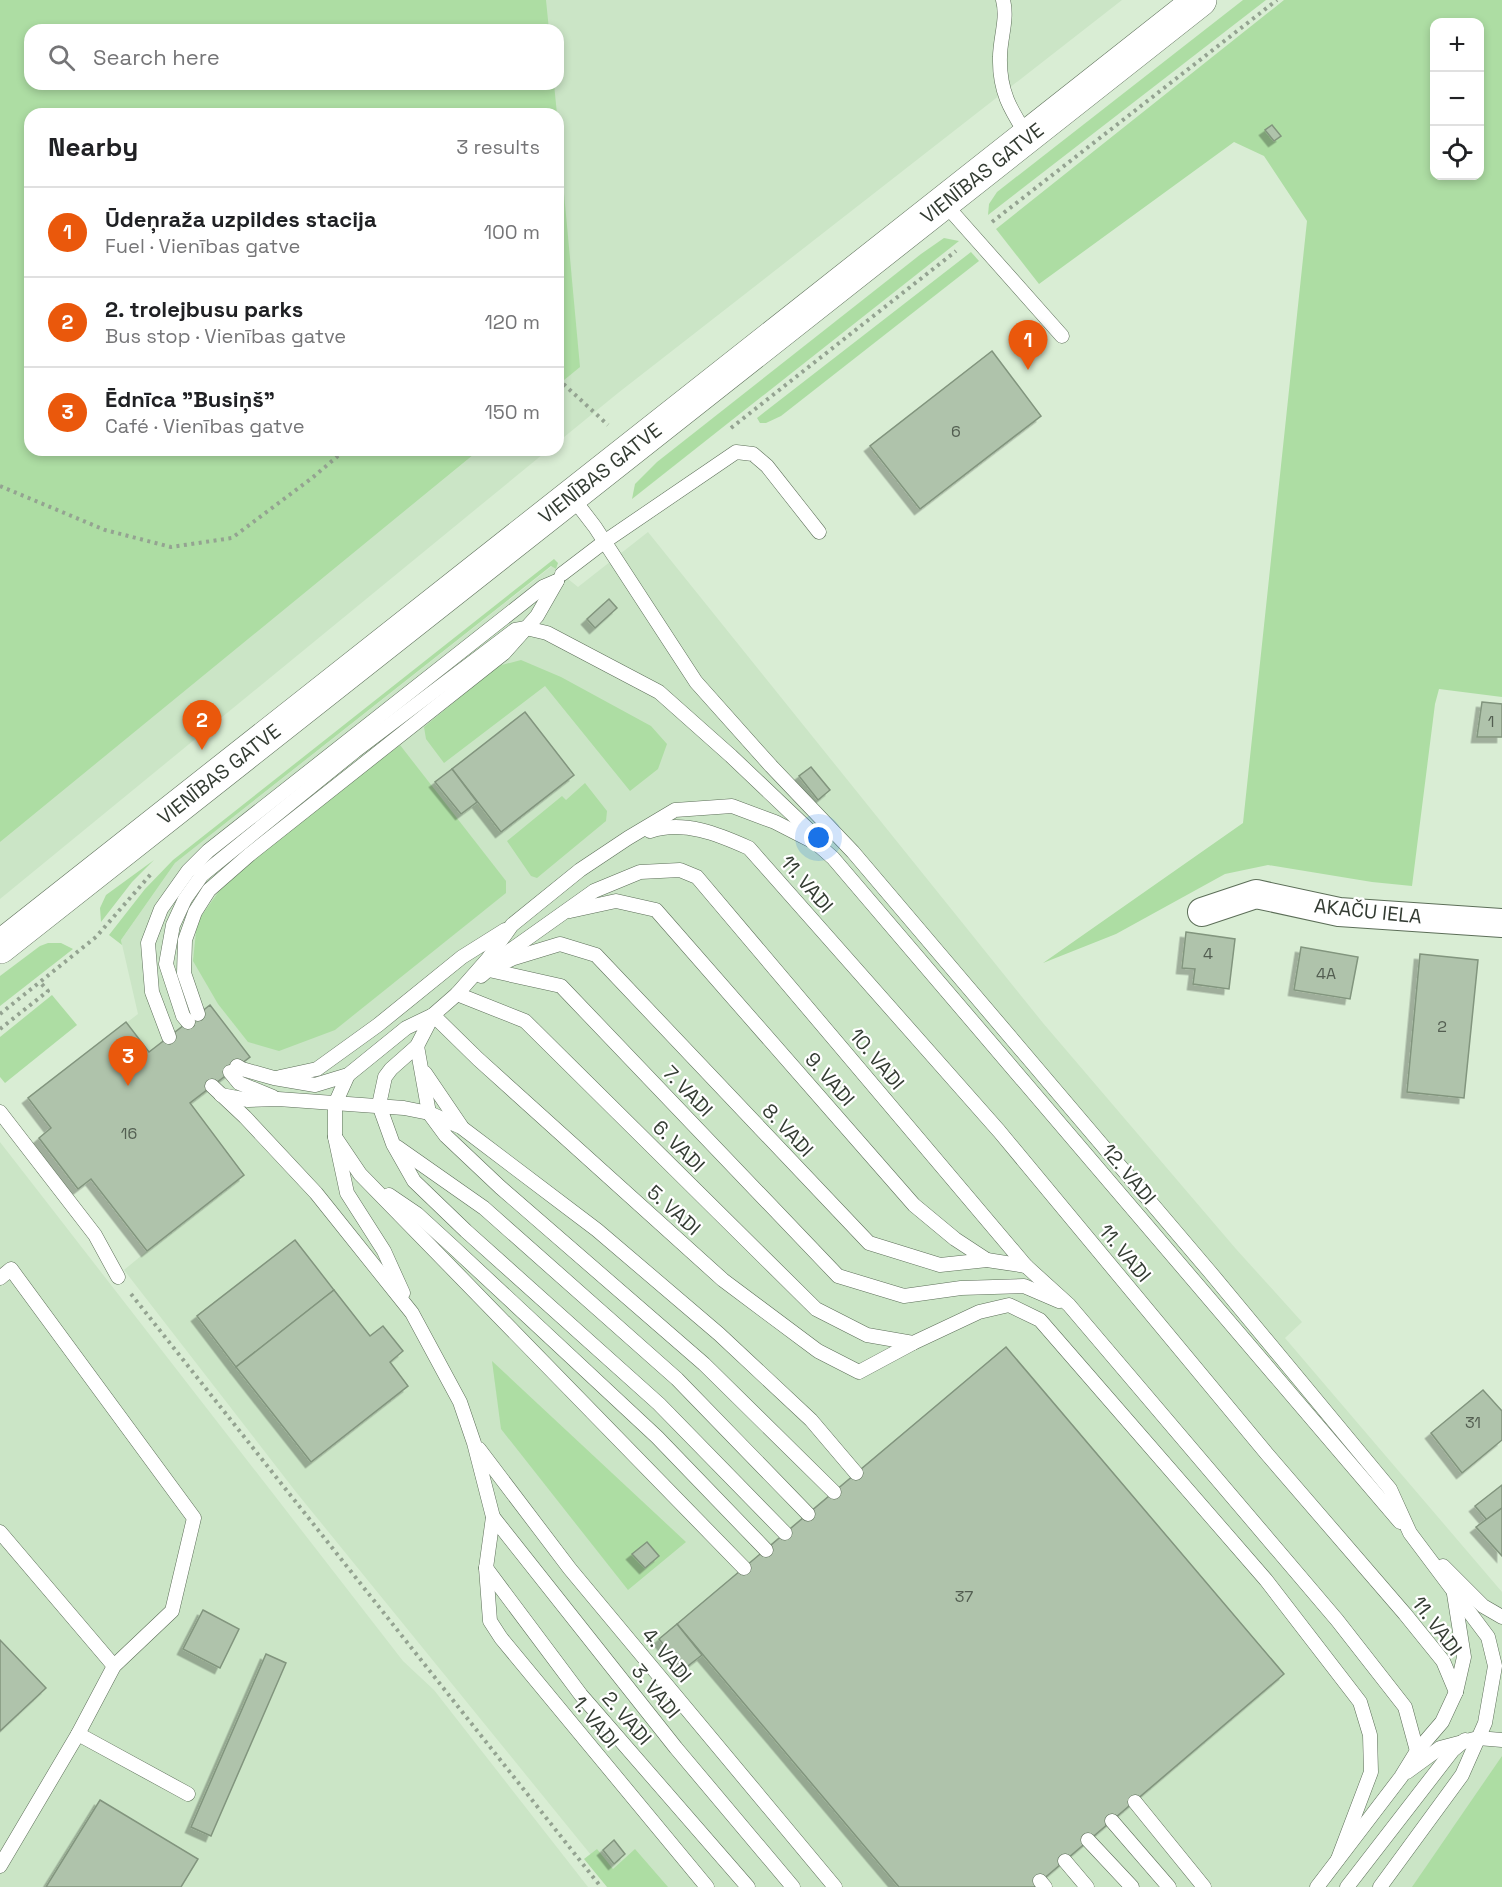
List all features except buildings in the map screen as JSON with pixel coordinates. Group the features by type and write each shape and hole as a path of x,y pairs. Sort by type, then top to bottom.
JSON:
{"main road":[{"name":"VIENĪBAS GATVE","path":"0,947 1200,0"}],"street":[{"name":"AKAČU IELA","path":"1202,912 1256,894 1340,912 1502,923"}],"lane":[{"path":"1003,0 1005,10 1000,58 1003,93 1028,137"},
{"path":"944,203 1062,336"},
{"path":"562,574 604,542 736,452 753,454 768,466 819,532"},
{"path":"572,497 696,682 771,766 853,852 1202,1263 1390,1489 1410,1533 1488,1636 1495,1666 1485,1723 1472,1739 1453,1750 1347,1887"},
{"path":"169,1037 152,992 148,943 161,909 188,871 208,851 543,587 557,581 537,616 526,628"},
{"path":"193,1018 183,1016 166,963 172,925 185,899 202,875 346,759 515,630 526,628 547,633 659,692 812,833 816,843"},
{"path":"274,1078 317,1069 378,1025 462,957 512,925 580,870 675,810 732,806 775,822 816,843"},
{"name":"11. VADI","path":"628,838 666,826 714,832 749,848 999,1131 1267,1454 1405,1614 1443,1661 1456,1692"},
{"name":"12. VADI","path":"816,843 833,858 989,1039 1410,1533"},
{"name":"10. VADI","path":"564,913 594,891 640,872 680,870 697,877 1026,1266 1069,1305 1351,1638 1405,1707 1417,1751"},
{"name":"9. VADI","path":"564,913 616,901 656,910 914,1205 955,1239 987,1260"},
{"path":"278,1099 239,1083 233,1069 315,1085 348,1075 406,1028 433,1015 511,950 564,913"},
{"path":"457,994 487,960 512,925"},
{"name":"8. VADI","path":"489,970 514,958 560,944 596,955 869,1243 940,1265 987,1260"},
{"name":"7. VADI","path":"489,970 561,986 838,1276 904,1296 961,1288 1024,1286 1069,1305"},
{"name":"6. VADI","path":"457,994 525,1021 816,1309 867,1335 913,1343"},
{"path":"433,1015 417,1046 385,1077 379,1105 393,1144 414,1181 466,1231 659,1404 785,1533"},
{"name":"5. VADI","path":"433,1015 478,1059 723,1280 818,1351 859,1372 913,1343"},
{"path":"417,1046 429,1113 446,1136 492,1180 704,1364 834,1492"},
{"path":"422,1068 461,1127"},
{"path":"348,1075 335,1104 335,1137 347,1192 384,1251 412,1313 460,1402 474,1443 493,1517"},
{"path":"412,1313 316,1193 245,1117 215,1090 248,1100 278,1099 379,1105 429,1113 461,1127 597,1230 719,1334 811,1420 856,1473"},
{"path":"0,1112 95,1235 118,1277"},
{"path":"335,1137 360,1174 744,1568"},
{"path":"393,1144 484,1208 677,1379 808,1514"},
{"path":"360,1174 417,1214 452,1246 657,1437 766,1550"},
{"path":"987,1260 1026,1266"},
{"path":"0,1278 11,1269 194,1518 172,1611 114,1666 78,1734 0,1866"},
{"path":"913,1343 979,1312 1009,1305 1040,1320 1266,1580 1360,1702 1370,1735 1371,1772 1338,1859"},
{"name":"4. VADI","path":"474,1443 570,1569 835,1887"},
{"name":"1. VADI","path":"493,1517 486,1568 490,1621 501,1638 706,1887"},
{"name":"3. VADI","path":"493,1517 676,1748 793,1887"},
{"path":"0,1532 114,1666"},
{"path":"1410,1533 1484,1606 1502,1617"},
{"name":"2. VADI","path":"486,1568 581,1695 748,1887"},
{"path":"1317,1887 1401,1777 1417,1751 1442,1722 1456,1692 1464,1656 1454,1592"},
{"path":"78,1734 188,1794"},
{"path":"1401,1777 1440,1748 1472,1739 1502,1740"},
{"path":"1380,1887 1462,1775 1472,1739"},
{"path":"1135,1802 1204,1887"},
{"path":"1112,1821 1169,1887"},
{"path":"1089,1840 1132,1887"},
{"path":"1065,1861 1087,1887"}],"path":[{"path":"723,434 1277,0"},
{"path":"564,385 632,448"},
{"path":"0,486 105,530 171,547 232,538 338,456"},
{"path":"0,1014 96,937 157,867"},
{"path":"0,1029 48,991 40,982"},
{"path":"118,1277 601,1887"}],"shaded area":[{"path":"0,0 1122,0 564,437 564,108 24,108 24,456 541,456 0,899"},
{"path":"648,532 1043,1023 1236,1249 1302,1322 1285,1338 1502,1592 1502,1804 1441,1887 617,1887 296,1492 124,1270 147,1251 91,1180 78,1189 39,1138 51,1128 28,1098 138,1014 121,940 175,863 552,566 578,587"},
{"path":"0,1142 403,1661 434,1690 588,1887 0,1887"}],"green space":[{"path":"0,0 546,0 548,24 24,24 24,90 555,90 556,108 24,108 24,456 472,456 0,842"},
{"path":"1243,0 1266,0 988,215 989,204 997,192"},
{"path":"1284,0 1502,0 1502,697 1439,689 1435,704 1412,886 1372,882 1268,865 1225,874 1116,934 1043,963 1243,823 1307,221 1264,156 1234,142 1039,284 996,229"},
{"path":"564,193 580,367 564,380"},
{"path":"944,238 959,241 632,499 635,484 657,462"},
{"path":"971,252 979,261 781,416 766,423 760,423 757,418"},
{"path":"554,559 558,563 556,569 551,566 175,863 121,940 122,945 109,935 145,889 173,860"},
{"path":"521,660 561,677 651,726 667,744 658,769 630,791 545,686 444,763 426,739 424,727 498,666"},
{"path":"400,745 506,881 506,893 335,1030 279,1051 248,1042 218,1004 193,961 197,922 229,877"},
{"path":"585,783 607,811 606,821 537,878 531,876 507,841 562,796 566,800"},
{"path":"154,860 132,882 101,922 100,908 106,895"},
{"path":"48,943 61,943 73,949 0,1006 0,976 40,946"},
{"path":"52,995 77,1025 5,1083 0,1077 0,1037"},
{"path":"492,1361 686,1542 628,1590 501,1429"},
{"path":"1502,1756 1502,1887 1412,1887"},
{"path":"597,1849 613,1869 635,1849 668,1887 607,1887 584,1859"}],"place":[{"name":"Ūdeņraža uzpildes stacija","path":"1028,370"},
{"name":"2. trolejbusu parks","path":"202,750"},
{"name":"Ēdnīca \"Busiņš\"","path":"128,1086"}]}
